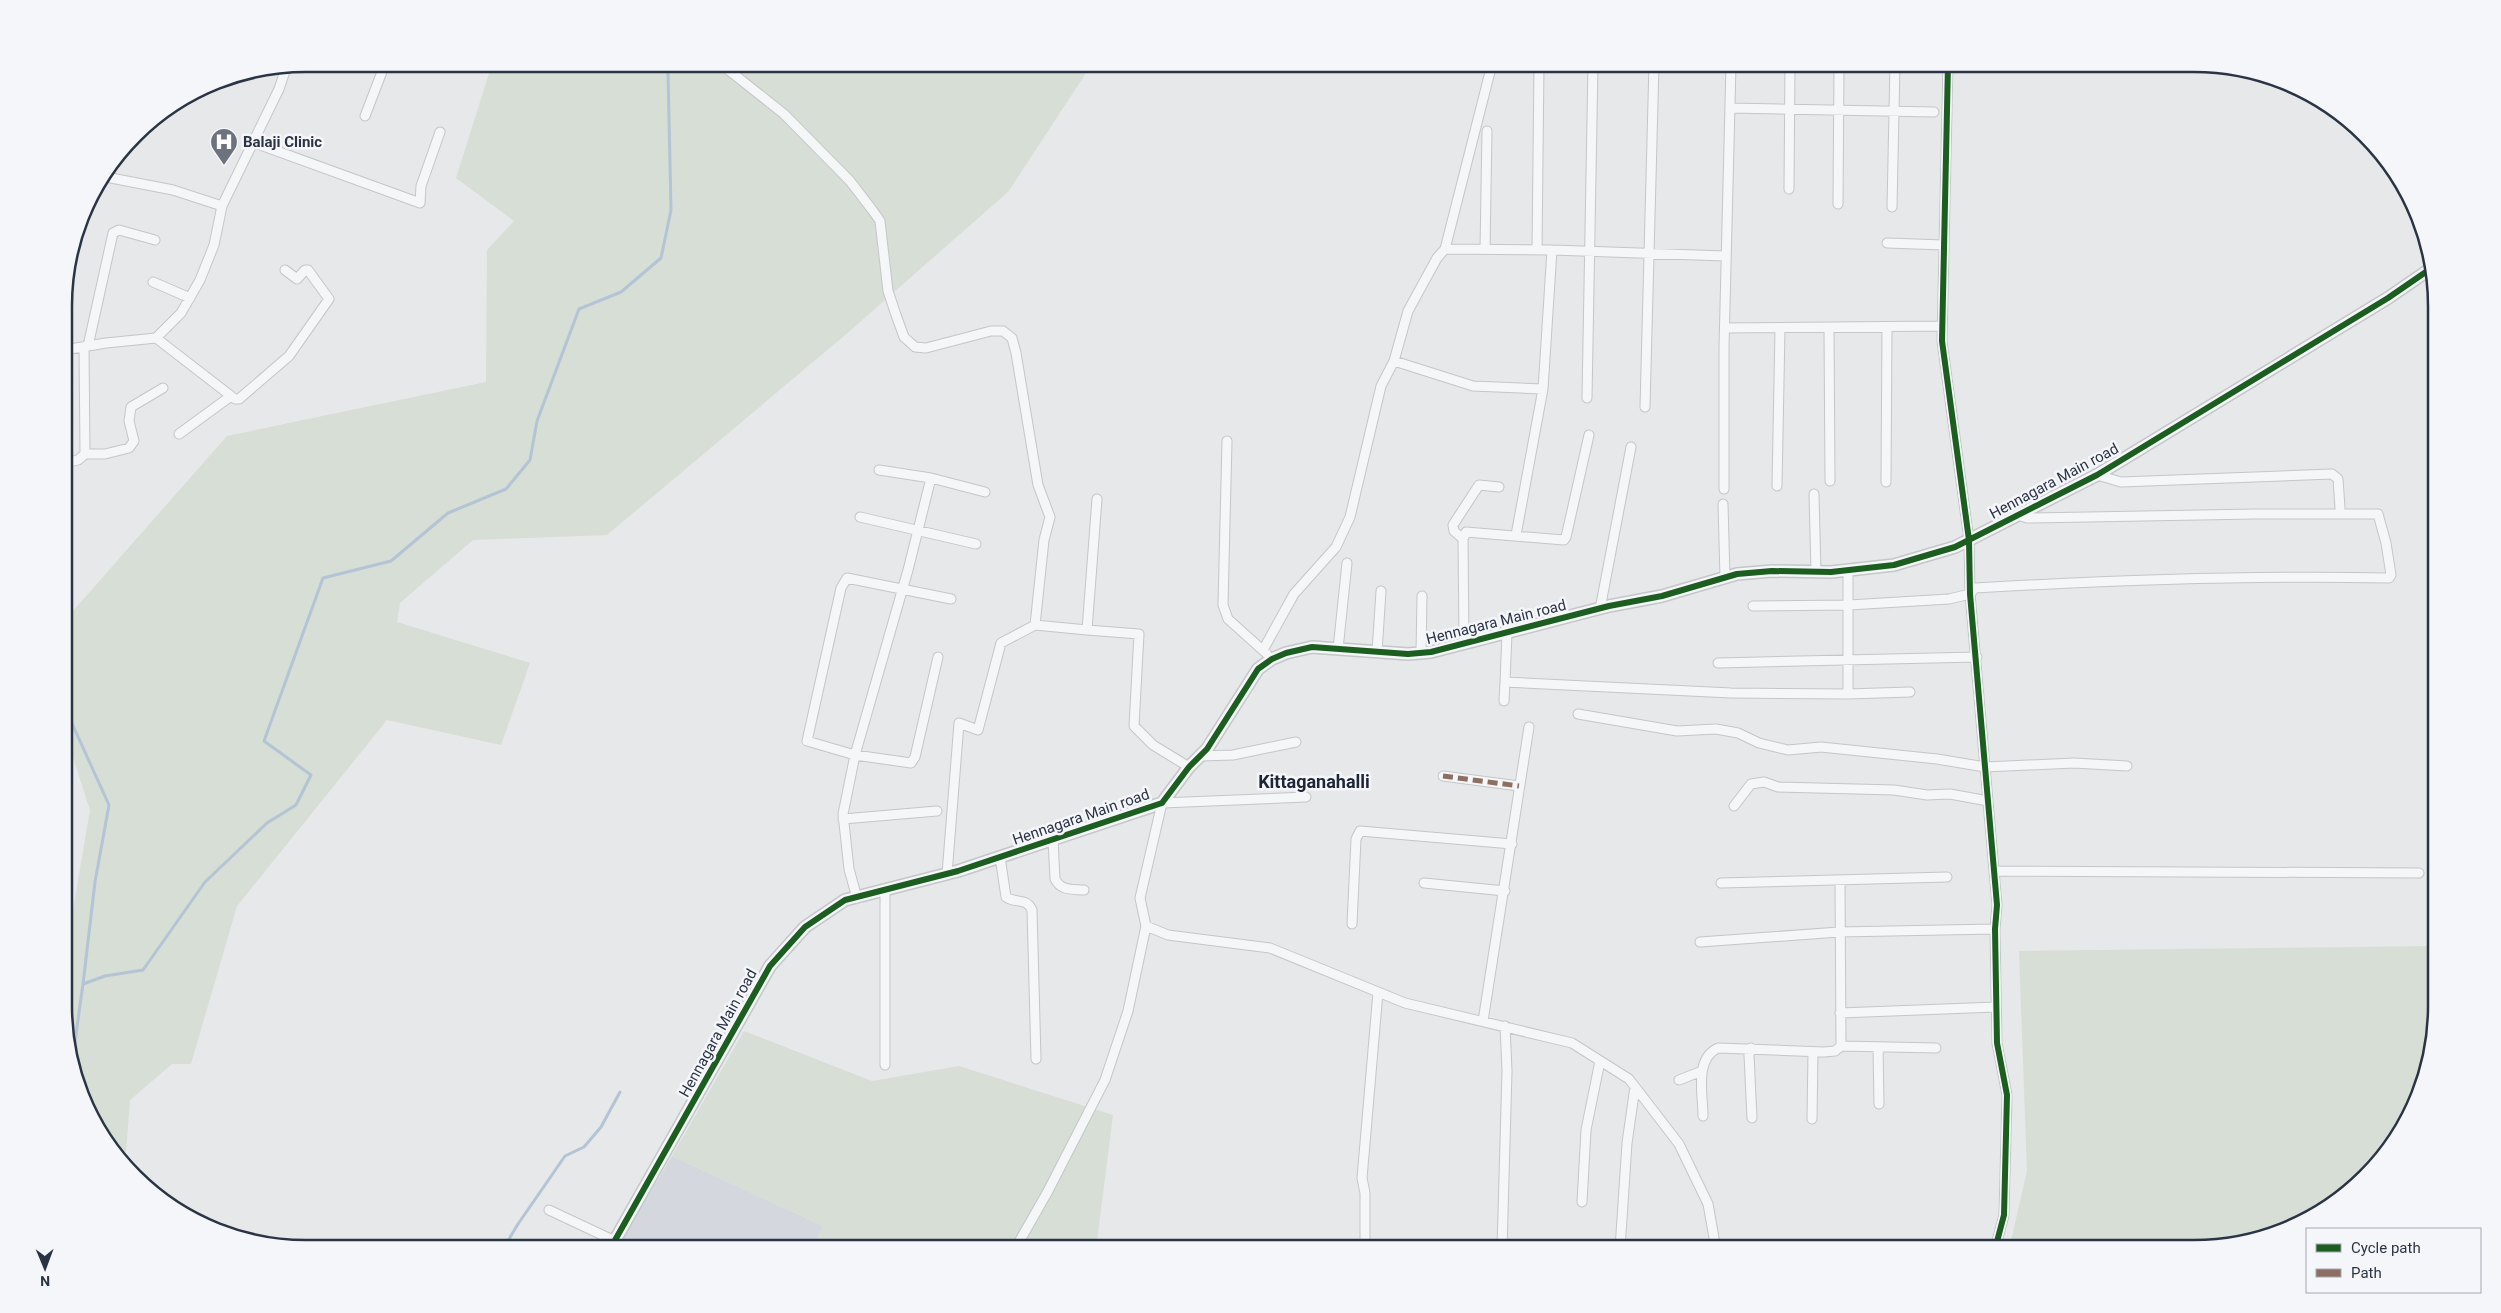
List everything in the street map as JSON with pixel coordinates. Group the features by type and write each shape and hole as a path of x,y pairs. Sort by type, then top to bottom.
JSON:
{"street":[{"path":"365,116 382,72"},
{"path":"731,72 784,114 850,181 880,221 888,291 904,337 915,346 926,348 991,331 1003,330 1012,338 1021,374 1038,485 1050,517 1044,540 1035,625"},
{"path":"1263,650 1294,594 1336,546 1350,517 1381,386 1394,361 1408,311 1437,258 1444,249 1490,72"},
{"path":"1537,250 1539,72"},
{"path":"1586,398 1593,72"},
{"path":"1645,407 1654,72"},
{"path":"1724,489 1725,256 1731,72"},
{"path":"1789,189 1790,72"},
{"path":"1838,204 1840,72"},
{"path":"1892,207 1895,72"},
{"path":"1948,72 1942,341 1969,540 1970,594 1996,871 1998,905 1995,929 1997,1043 2007,1096 2004,1215 1997,1240"},
{"path":"72,349 156,338 181,313 200,280 214,245 222,206 279,88 284,73"},
{"path":"1730,108 1934,112"},
{"path":"1484,249 1487,130"},
{"path":"252,142 420,203 421,186 440,132"},
{"path":"111,178 173,190 222,206"},
{"path":"85,454 86,346 113,234 119,230 155,240"},
{"path":"1887,243 1944,245"},
{"path":"1444,249 1552,250 1725,256"},
{"path":"1516,535 1543,389 1552,250"},
{"path":"156,338 231,396 239,399 289,356 329,299 308,270 305,270 297,278 285,270"},
{"name":"Hennagara Main road","path":"616,1240 770,966 805,926 845,900 947,874 1162,803 1189,767 1208,749 1258,669 1272,659 1286,653 1312,647 1421,653 1507,634 1600,609 1662,596 1725,577 1772,571 1816,572 1894,565 1956,547 2097,475 2388,298 2426,272"},
{"path":"153,282 190,298"},
{"path":"1725,328 1942,326"},
{"path":"1886,482 1887,327"},
{"path":"1777,486 1780,328"},
{"path":"1829,328 1830,481"},
{"path":"1394,361 1473,386 1543,389"},
{"path":"72,461 78,460 85,454 105,454 129,448 134,441 129,421 131,407 163,388"},
{"path":"179,434 231,396"},
{"path":"1464,642 1464,539 1466,532 1516,535 1559,541 1566,537 1589,435"},
{"path":"1227,441 1223,605 1228,619 1272,659"},
{"path":"1600,609 1631,447"},
{"path":"879,470 931,478 985,492"},
{"path":"2097,475 2121,482 2332,474 2338,479 2340,508"},
{"path":"857,898 849,869 843,819 855,755 918,532 931,478"},
{"path":"1464,539 1454,531 1453,525 1479,485 1499,487"},
{"path":"1814,494 1816,572"},
{"path":"1087,630 1097,500"},
{"path":"1723,504 1725,577"},
{"path":"1754,606 1949,599 1970,594 1975,588 2046,584 2293,576 2389,578 2390,575 2386,543 2378,514 2027,518 2018,515"},
{"path":"860,517 976,544"},
{"path":"1338,649 1347,563"},
{"path":"1848,570 1848,694"},
{"path":"938,657 915,757 911,763 855,755 807,741 841,588 847,578 951,599"},
{"path":"1378,652 1381,591"},
{"path":"1421,653 1422,596"},
{"path":"947,874 959,722 978,730 1001,643 1035,625 1139,634 1134,726 1153,746 1189,767"},
{"path":"1504,701 1507,634"},
{"path":"1718,663 1977,657"},
{"path":"1505,682 1730,693 1848,694 1910,692"},
{"path":"1578,714 1677,731 1724,731 1738,733 1759,743 1788,750 1821,747 1937,759 1985,767 2074,763 2127,766"},
{"path":"1483,1021 1505,891 1529,727"},
{"path":"1200,756 1233,754 1296,742"},
{"path":"1443,776 1519,786"},
{"path":"1734,806 1751,784 1764,782 1778,787 1894,790 1927,794 1950,794 1988,801"},
{"path":"1020,1240 1048,1192 1105,1080 1128,1012 1146,926 1140,898 1162,803 1306,797"},
{"path":"843,819 937,811"},
{"path":"1352,924 1356,839 1360,831 1512,844"},
{"path":"1053,840 1058,885 1064,889 1084,890"},
{"path":"1000,857 1006,897 1011,900 1024,900 1032,910 1036,1059"},
{"path":"1996,871 2419,873"},
{"path":"1721,883 1947,877"},
{"path":"1840,880 1841,1046"},
{"path":"1424,883 1505,891"},
{"path":"885,891 886,1065"},
{"path":"1146,926 1168,935 1270,948 1405,1003 1572,1043 1629,1078 1679,1144 1708,1204 1714,1240"},
{"path":"1700,942 1839,932 1995,929"},
{"path":"1365,1240 1365,1193 1362,1178 1378,992"},
{"path":"1840,1013 1996,1007"},
{"path":"1502,1240 1507,1071 1506,1026"},
{"path":"1703,1116 1702,1071 1704,1059 1709,1052 1718,1048 1813,1052 1835,1051 1841,1046 1936,1048"},
{"path":"1878,1047 1879,1104"},
{"path":"1751,1048 1749,1055 1752,1118"},
{"path":"1812,1119 1813,1052"},
{"path":"1582,1202 1586,1130 1600,1061"},
{"path":"1679,1080 1702,1071"},
{"path":"1621,1240 1626,1143 1635,1087"},
{"path":"549,1210 604,1240"}],"shaded area":[{"path":"489,72 1087,72 1008,192 844,336 607,535 473,540 400,603 397,622 530,663 501,745 387,720 237,906 191,1064 172,1064 130,1100 126,1155 104,1124 90,1096 80,1067 74,1037 72,1007 72,916 90,810 72,755 72,612 227,436 486,382 487,250 514,221 456,178"},
{"path":"2428,946 2428,1022 2421,1067 2411,1096 2397,1124 2371,1161 2349,1183 2325,1201 2284,1223 2255,1233 2210,1240 2011,1240 2027,1171 2019,951"},
{"path":"744,1031 872,1081 959,1066 1113,1115 1097,1240 816,1240 823,1226 672,1156"},
{"path":"672,1156 823,1226 816,1240 621,1240"}],"waterway":[{"path":"75,1042 83,984 105,976 143,970 205,882 267,823 296,805 311,775 264,741 323,578 391,561 448,513 506,489 530,460 537,421 579,309 621,292 661,258 671,210 669,72"},
{"path":"72,723 109,805 95,882 83,984"},
{"path":"508,1240 565,1156 584,1147 601,1127 620,1092"}],"marked path":[{"path":"1443,776 1519,786"}],"cycle path":[{"path":"1948,72 1942,341 1969,540 1970,594 1997,905 1995,929 1997,1043 2007,1095 2004,1215 1997,1240"},
{"path":"615,1240 770,966 805,927 845,900 958,871 1162,803 1189,767 1207,749 1258,669 1272,659 1286,653 1312,647 1408,654 1431,652 1609,606 1662,596 1737,574 1772,571 1831,572 1894,565 1955,547 2097,475 2388,298 2426,272"}],"place":[{"name":"Balaji Clinic","path":"224,166"}],"district":[{"name":"Kittaganahalli","path":"1314,781"}]}
